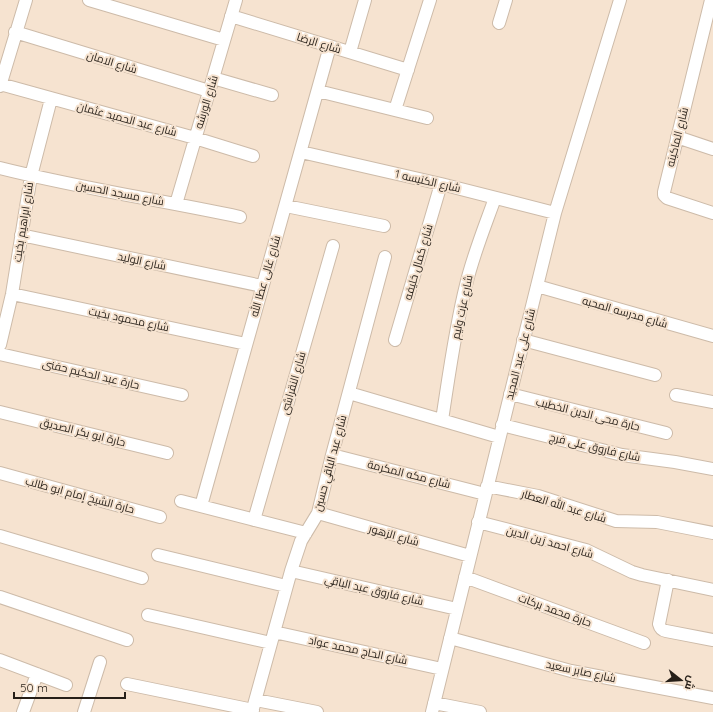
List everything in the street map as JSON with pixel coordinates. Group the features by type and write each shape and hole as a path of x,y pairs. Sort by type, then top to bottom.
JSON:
{"street":[{"path":"0,85 26,0"},
{"path":"89,0 224,40"},
{"name":"شارع الورشه","path":"176,204 236,0"},
{"path":"350,52 365,0"},
{"path":"395,110 430,0"},
{"path":"499,23 506,0"},
{"name":"شارع على عبد المجيد","path":"433,708 555,213 620,0"},
{"name":"شارع الماكينه","path":"711,0 709,28 677,137 664,195 667,198 713,213"},
{"name":"شارع الرضا","path":"231,16 408,70"},
{"name":"شارع الامان","path":"16,32 209,91"},
{"name":"شارع غالى عطا الله","path":"201,506 330,46"},
{"path":"213,78 272,95"},
{"name":"شارع عبد الحميد عثمان","path":"0,85 195,138 253,156"},
{"path":"318,91 427,118"},
{"name":"شارع ابراهيم بخيت","path":"0,345 4,310 12,294 31,176 51,99"},
{"path":"677,137 713,149"},
{"name":"شارع الكنيسه 1","path":"301,152 442,184 555,213"},
{"name":"شارع مسجد الحسين","path":"0,168 31,176 240,218"},
{"name":"شارع كمال خليفه","path":"395,340 442,184"},
{"name":"شارع عزت وليم","path":"442,420 459,315 466,284 475,253 495,198"},
{"path":"286,206 384,226"},
{"name":"شارع الوليد","path":"21,235 262,286"},
{"name":"شارع النقراشى","path":"254,520 333,246"},
{"name":"شارع عبد الباقي حسين","path":"254,707 286,586 306,533 318,513 385,257"},
{"name":"شارع مدرسه المحبه","path":"537,286 713,336"},
{"name":"شارع محمود بخيت","path":"12,294 246,344"},
{"path":"523,340 655,375"},
{"name":"حارة عبد الحكيم حفنى","path":"0,354 182,395"},
{"name":"شارع فاروق على فرج","path":"349,393 442,420 622,455 713,469"},
{"name":"حارة محى الدين الخطيب","path":"510,394 666,433"},
{"path":"676,395 713,402"},
{"name":"حارة ابو بكر الصديق","path":"0,412 167,453"},
{"name":"شارع مكه المكرمة","path":"332,455 486,490"},
{"name":"حارة الشيخ إمام ابو طالب","path":"0,473 160,517"},
{"name":"شارع عبد الله العطار","path":"486,490 538,496 616,522 657,522 713,532"},
{"path":"182,501 306,533"},
{"name":"شارع الزهور","path":"318,513 470,556"},
{"name":"شارع احمد زين الدين","path":"478,522 586,550 632,572 713,590"},
{"path":"0,536 142,578"},
{"path":"158,555 286,586"},
{"name":"شارع فاروق عبد الباقي","path":"291,571 457,609"},
{"name":"حارة محمد بركات","path":"465,577 644,643"},
{"path":"668,580 659,624 662,630 713,640"},
{"path":"0,597 127,640"},
{"name":"شارع الحاج محمد عواد","path":"148,615 442,669"},
{"name":"شارع صابر سعيد","path":"450,638 571,670 713,698"},
{"path":"0,660 66,685"},
{"path":"84,712 100,662"},
{"path":"23,712 37,674"},
{"path":"127,684 254,707 318,712"},
{"path":"433,708 480,712"}]}
